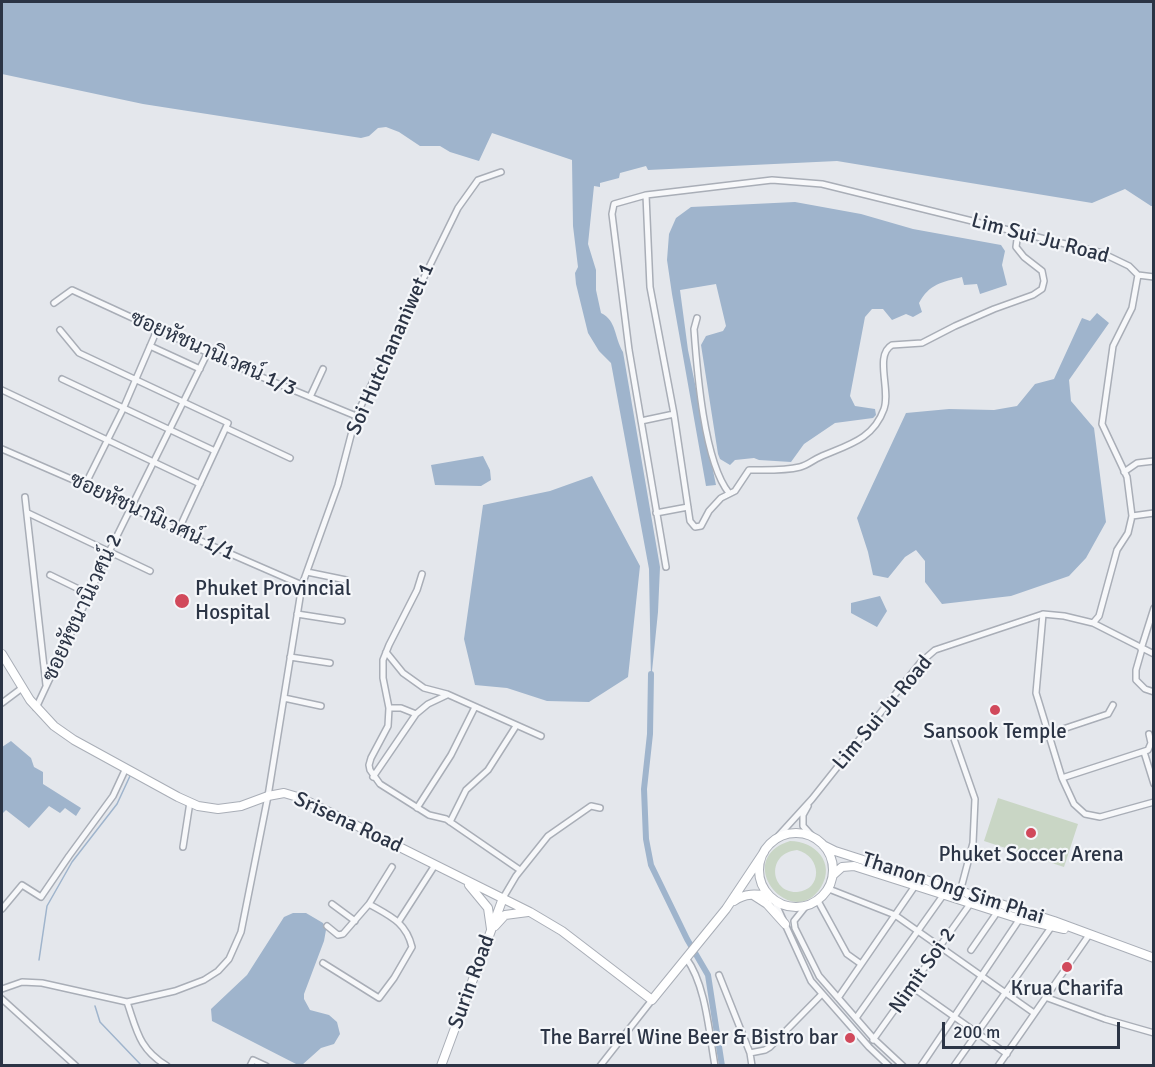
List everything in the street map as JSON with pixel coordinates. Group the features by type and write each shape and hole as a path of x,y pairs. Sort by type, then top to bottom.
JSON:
{"street":[{"name":"Soi Hutchananiwet 1","path":"268,796 302,585 338,485 356,416 459,208 478,180 501,172"},
{"name":"Lim Sui Ju Road","path":"641,421 619,274 612,214 614,204 646,195 772,180 822,184 1102,253 1129,266 1138,275"},
{"path":"646,195 650,286 674,414 690,521 694,527 700,526 709,512 729,493 735,491 749,470 777,470 807,465 817,458 858,442 871,432 878,424 886,402 883,357 884,351 890,345 922,343 965,321 1039,292 1044,286 1042,271 1018,251 1016,242 1018,232"},
{"path":"1093,623 1099,616 1117,550 1128,533 1132,516 1124,472 1102,424 1113,346 1132,308 1138,275 1154,278"},
{"name":"ซอยหัชนานิเวศน์ 1/3","path":"54,303 72,290 356,416"},
{"path":"697,318 694,329 703,414 716,472 729,493"},
{"path":"60,330 80,353 183,402 290,458"},
{"path":"85,485 158,330"},
{"path":"150,346 200,369"},
{"name":"ซอยหัชนานิเวศน์ 2","path":"36,708 109,552 208,352"},
{"path":"310,397 322,369"},
{"path":"62,379 215,451"},
{"path":"2,390 200,484"},
{"path":"666,567 641,421 674,414"},
{"path":"178,531 227,426"},
{"name":"ซอยหัชนานิเวศน์ 1/1","path":"2,449 85,485 178,531 302,585"},
{"path":"1124,472 1137,463 1154,461"},
{"path":"25,496 46,686"},
{"path":"656,513 688,507"},
{"path":"28,513 150,571"},
{"path":"1132,516 1154,513"},
{"path":"307,572 346,580"},
{"path":"422,574 410,606 386,652 383,678 389,708 388,726 369,765 373,777 380,784 417,808 450,822 520,870"},
{"path":"50,575 89,594"},
{"path":"1153,613 1136,670 1136,681 1145,689 1154,692"},
{"path":"297,614 342,621"},
{"name":"Lim Sui Ju Road","path":"771,844 812,799 920,663 935,650 1043,614 1093,623 1154,654"},
{"path":"1043,614 1036,693 1062,778 1074,804 1085,814 1100,817 1154,802"},
{"path":"386,652 412,680 424,688 447,694 541,736"},
{"path":"2,654 36,708 54,726 74,740 126,768 198,806 218,809 241,806 268,796"},
{"path":"290,657 330,663"},
{"path":"2,703 22,687"},
{"path":"373,777 416,714 428,704 447,694"},
{"path":"284,698 321,706"},
{"path":"1048,734 1108,714 1113,705"},
{"path":"417,808 452,754 475,707"},
{"path":"389,708 401,708 416,714"},
{"path":"450,822 466,790 488,770 516,726"},
{"path":"1062,778 1144,752 1150,747 1149,734"},
{"path":"953,736 975,800 973,843 960,892"},
{"path":"1144,752 1154,784"},
{"path":"2,909 22,885 41,897 114,796 126,768"},
{"name":"Srisena Road","path":"2,989 22,982 42,983 126,1002 175,991 204,980 218,971 229,959 241,932 268,796 284,793 301,798 530,912 562,931 652,1000"},
{"name":"Lim Sui Ju Road","path":"812,799 803,814 802,821 803,826 813,837"},
{"path":"183,846 190,802"},
{"path":"503,898 520,870 548,836 591,806 600,808"},
{"path":"600,1065 726,909 771,844 780,837 801,834 813,837 830,855 833,875 829,889 818,901 806,906 794,907 772,898 752,894 742,896 726,909"},
{"name":"Thanon Ong Sim Phai","path":"823,845 944,894 973,900 1086,933"},
{"path":"764,852 760,863 760,878 785,924 811,981 869,1047 889,1065"},
{"path":"399,921 435,865"},
{"name":"Thanon Ong Sim Phai","path":"833,875 848,865 960,892 998,911 1022,915 1052,926 1086,933"},
{"path":"327,926 338,936 343,934 369,904 392,867"},
{"path":"465,880 488,908 491,930"},
{"path":"838,998 917,882"},
{"path":"829,889 895,915 1034,1013"},
{"path":"752,894 767,904 785,924"},
{"path":"856,1018 944,894"},
{"name":"Surin Road","path":"445,1064 503,898"},
{"name":"Nimit Soi 2","path":"869,1047 973,900"},
{"path":"818,901 847,954 861,964"},
{"path":"332,904 355,921"},
{"path":"323,963 379,998 412,947 399,921 369,904"},
{"path":"806,906 794,921 795,928 819,976 874,1039 903,1065"},
{"path":"971,950 998,911"},
{"path":"491,930 505,915 530,912"},
{"path":"921,1065 1022,915"},
{"path":"954,1065 1052,926"},
{"path":"998,1065 1086,933 1154,958"},
{"path":"687,957 693,968 703,1001 715,1065"},
{"path":"719,975 750,1053 752,1065"},
{"path":"912,987 1007,1054"},
{"path":"750,1053 770,1047 822,994"},
{"path":"1045,997 1154,1034"},
{"path":"2,999 76,1065"},
{"path":"126,1002 143,1045 152,1057 167,1065"},
{"path":"250,1065 253,1060 266,1065"}],"green space":[{"name":"Phuket Soccer Arena","path":"998,798 1078,824 1064,867 984,841"},
{"path":"790,841 808,845 820,855 826,870 825,878 821,887 809,899 796,902 783,898 772,888 766,876 766,863 773,850","holes":["797,850 805,853 815,865 815,879 805,890 788,891 777,880 776,865 787,853"]}],"water":[{"path":"2,2 1153,2 1153,206 1125,189 1092,203 837,161 648,170 646,166 620,173 619,178 600,183 600,187 594,186 588,244 596,270 596,290 601,313 613,325 623,352 660,567 651,681 649,569 611,363 599,351 588,333 576,284 575,273 578,267 573,226 572,160 492,133 479,161 450,152 440,146 420,146 399,132 386,127 378,128 369,136 361,138 143,104 2,74"},
{"path":"795,202 861,214 913,229 1001,245 1005,251 1002,265 1007,285 980,294 977,284 964,285 962,277 942,282 927,292 919,303 922,312 913,317 906,314 892,320 883,309 872,309 865,317 850,396 855,406 875,409 876,415 873,418 835,423 804,444 791,462 754,458 735,460 730,465 720,459 718,454 701,345 706,336 723,331 726,326 716,284 680,290 688,350 716,485 706,486 667,260 669,234 676,218 691,207"},
{"path":"1097,313 1109,323 1069,380 1071,401 1094,428 1106,522 1086,558 1069,576 1011,596 942,604 925,582 925,561 916,550 905,557 888,578 873,575 857,518 906,413 949,409 994,410 1017,406 1035,384 1054,379 1082,318 1090,321"},
{"path":"483,456 490,470 491,480 481,486 435,485 431,465"},
{"path":"592,476 640,566 628,677 589,702 547,701 507,688 475,685 464,639 483,505 550,491"},
{"path":"880,596 887,611 877,627 851,613 851,603"},
{"path":"11,741 31,758 34,767 43,772 43,784 81,808 76,816 65,808 60,813 49,806 29,828 6,810 2,814 2,747"},
{"path":"293,913 306,913 323,923 326,930 304,999 310,1010 329,1015 337,1022 340,1034 334,1044 321,1048 302,1065 212,1021 211,1009 247,975 284,917"}],"waterway":[{"path":"651,674 650,734 644,789 646,839 651,865 687,939 708,975 722,1066"},
{"path":"39,960 47,906 72,862 117,804 130,776"},
{"path":"95,1006 100,1022 142,1066"}],"place":[{"name":"Phuket Provincial Hospital","path":"182,601"},
{"name":"Sansook Temple","path":"995,710"},
{"name":"Phuket Soccer Arena","path":"1031,833"},
{"name":"Krua Charifa","path":"1067,967"},
{"name":"The Barrel Wine Beer & Bistro bar","path":"850,1038"}]}
